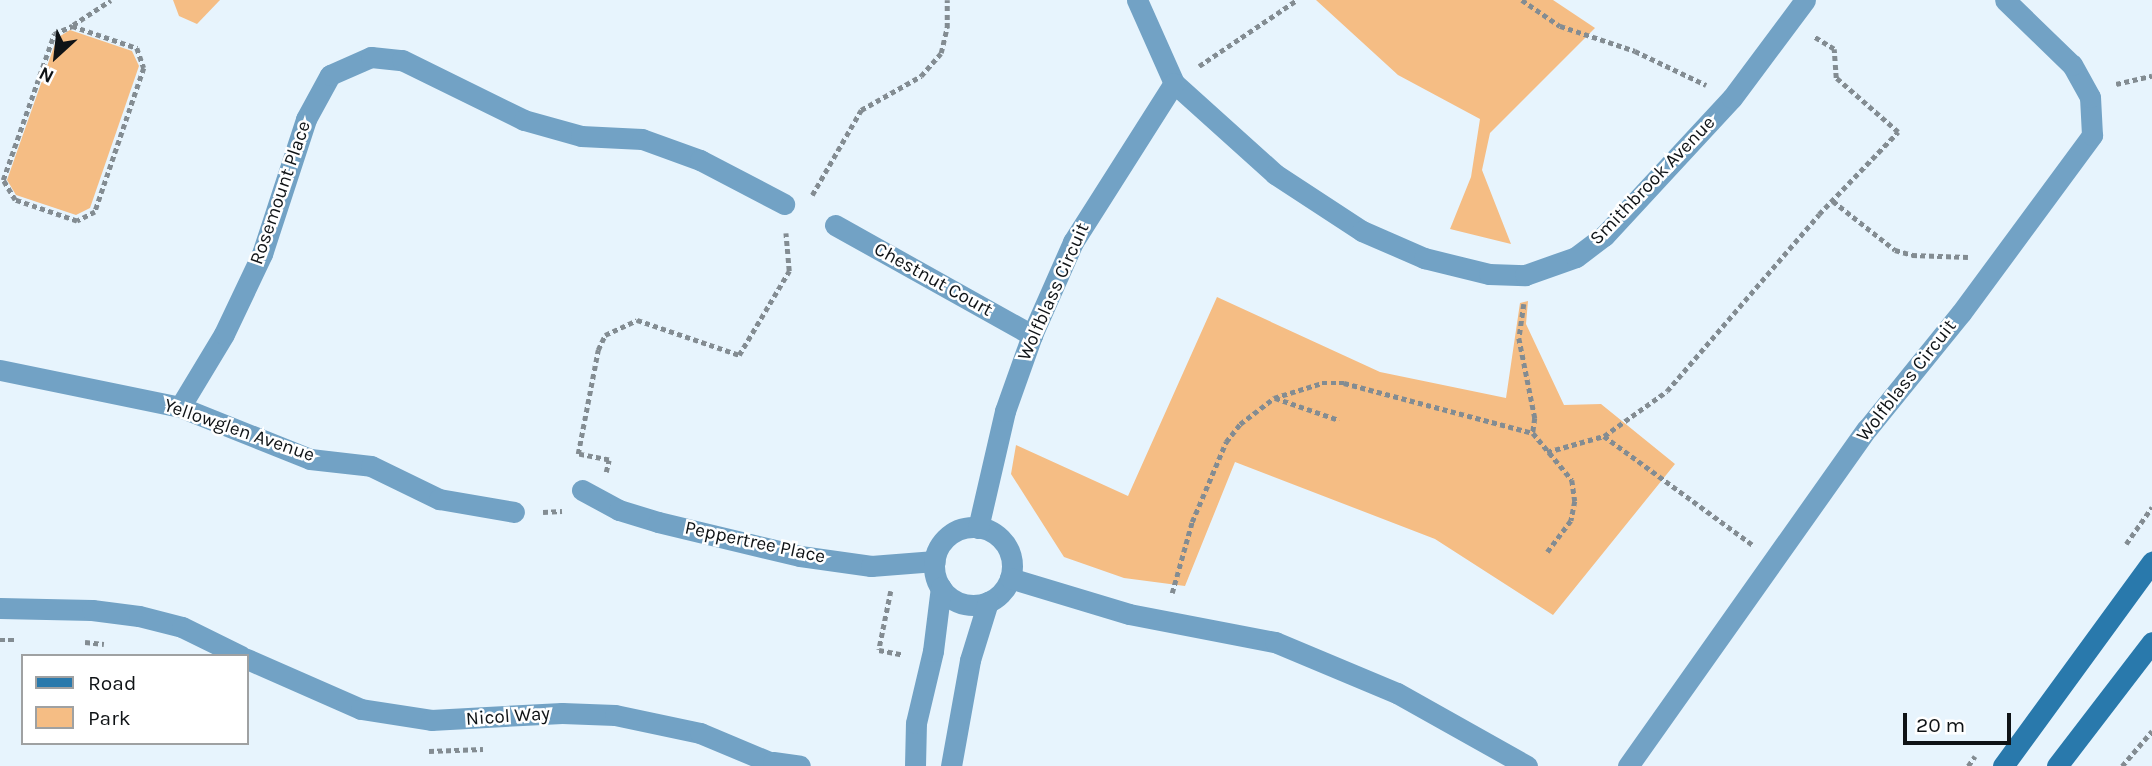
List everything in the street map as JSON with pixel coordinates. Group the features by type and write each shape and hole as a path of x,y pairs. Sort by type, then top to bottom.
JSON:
{"street":[{"path":"1137,0 1174,83"},
{"name":"Smithbrook Avenue","path":"1174,83 1275,174 1362,230 1424,258 1489,274 1525,275 1576,257 1604,236 1732,97 1805,0"},
{"name":"Wolfblass Circuit","path":"1628,766 1777,561 1867,429 2002,257 2092,135 2090,97 2072,65 2005,0"},
{"name":"Rosemount Place","path":"180,407 225,334 262,254 306,119 330,75 371,57 402,60 524,120 581,136 642,139 700,160 784,204"},
{"name":"Wolfblass Circuit","path":"978,528 1004,411 1032,335 1073,242 1174,83"},
{"name":"Chestnut Court","path":"835,225 1032,335"},
{"name":"Yellowglen Avenue","path":"0,370 180,407 310,459 371,466 439,499 514,512"},
{"name":"Peppertree Place","path":"590,495 658,522 800,556 871,566 934,561"},
{"path":"915,766 916,723 933,651 941,587 934,561 947,537 978,528 992,532 1009,552 1010,578 988,602 970,660 951,766"},
{"path":"2003,766 2152,562"},
{"path":"1010,578 1164,621 1275,642 1397,693 1527,766"},
{"path":"941,587 962,604 988,602"},
{"path":"0,608 92,610 139,616 182,628 237,654"},
{"path":"2057,766 2152,642"},
{"name":"Nicol Way","path":"248,659 361,709 432,720 562,713 615,715 700,733 776,764 800,766"}],"path":[{"path":"72,26 137,48 144,68 94,212 77,221 15,200 3,180 54,34 72,26 111,0"},
{"path":"808,202 861,110 921,76 941,53 947,28 947,0"},
{"path":"1174,83 1297,0"},
{"path":"1522,0 1560,26 1635,51 1732,97"},
{"path":"1547,452 1604,436 1667,391 1833,201 1898,132 1836,78 1834,49 1791,22"},
{"path":"2090,97 2110,86 2152,76"},
{"path":"0,167 8,165"},
{"path":"1833,201 1895,250 1937,257 2002,257"},
{"path":"590,495 609,460 578,454 598,350 606,335 637,320 739,355 789,271 784,204"},
{"path":"1525,275 1519,338 1535,418 1533,433"},
{"path":"1164,621 1206,483 1240,424 1274,398 1322,383 1344,383 1533,433 1572,480 1575,501 1571,521 1548,552"},
{"path":"1274,398 1339,420"},
{"path":"1604,436 1777,561"},
{"path":"881,638 897,564"},
{"path":"0,640 26,640"},
{"path":"77,641 113,645"},
{"path":"2122,766 2152,731"}],"green space":[{"path":"173,0 220,0 197,24 179,16"},
{"path":"1316,0 1553,0 1595,28 1490,133 1482,170 1511,244 1450,229 1471,177 1480,119 1398,75"},
{"path":"70,30 132,51 139,66 90,208 76,215 16,195 7,180 57,38"},
{"path":"1217,297 1380,372 1506,398 1520,303 1528,301 1526,324 1564,405 1601,404 1675,464 1553,615 1435,539 1235,462 1185,586 1124,578 1064,557 1011,474 1016,445 1128,496"}]}
